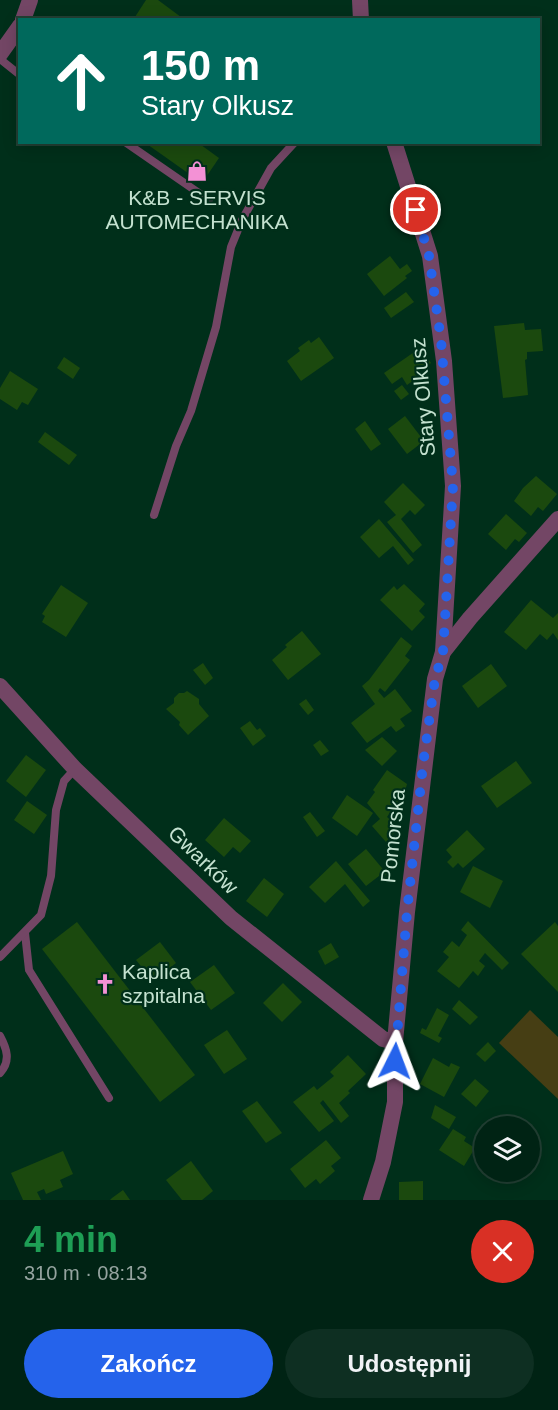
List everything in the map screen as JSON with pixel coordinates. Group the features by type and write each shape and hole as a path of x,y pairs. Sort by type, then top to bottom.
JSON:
{"street":[{"path":"24,18 31,0"},
{"path":"360,0 361,18"},
{"path":"0,54 18,29"},
{"name":"Stary Olkusz","path":"395,144 429,256 444,361 453,486 443,652"},
{"name":"Pomorska","path":"371,1200 383,1162 393,1112 395,1042 423,765 435,679 443,652 470,618 558,519"},
{"name":"Gwarków","path":"0,686 75,769 231,918 383,1039 395,1042"}],"lane":[{"path":"0,59 18,73"},
{"path":"128,144 209,200"},
{"path":"154,514 176,446 191,411 216,327 231,247 242,220 271,168 293,144"},
{"path":"0,957 41,915 51,876 56,810 64,781 75,769"},
{"path":"25,933 29,970 109,1098"},
{"path":"0,1036 8,1052 5,1067 0,1072"}],"shaded area":[{"path":"530,1010 558,1037 558,1099 499,1043"}],"building":[{"path":"146,0 158,0 182,18 134,18"},
{"name":"K&B - SERVIS AUTOMECHANIKA","path":"147,144 200,144 219,158 202,183"},
{"path":"390,256 400,269 407,264 412,271 405,276 407,278 384,296 367,274"},
{"path":"406,292 414,302 391,318 384,308"},
{"path":"524,323 525,330 541,329 543,351 527,352 525,360 528,395 503,398 494,326"},
{"path":"319,337 334,358 301,381 287,361 300,351 298,348 309,340 311,343"},
{"path":"420,348 431,363 419,372 421,375 407,385 402,377 392,384 384,373"},
{"path":"64,357 80,368 73,379 57,368"},
{"path":"10,371 38,389 28,405 22,402 17,410 0,399 0,388"},
{"path":"402,385 409,394 401,400 394,391"},
{"path":"405,416 424,441 407,454 388,429"},
{"path":"365,421 381,444 371,451 355,429"},
{"path":"45,432 77,455 69,465 38,442"},
{"path":"536,476 557,494 543,511 538,507 531,516 514,501 523,488"},
{"path":"403,483 425,505 415,515 410,510 401,519 422,545 413,553 387,522 396,515 384,502"},
{"path":"506,514 527,533 519,542 515,539 506,550 488,534"},
{"path":"379,519 414,560 408,565 393,546 379,558 360,537"},
{"path":"404,584 425,604 419,611 425,617 412,631 380,600 394,586 397,590"},
{"path":"61,585 88,603 66,637 42,622 45,616 42,614"},
{"path":"531,600 553,618 558,613 558,640 553,633 547,640 540,634 526,650 504,632"},
{"path":"302,631 321,654 288,680 272,660"},
{"path":"401,637 412,646 405,656 410,660 385,692 380,688 378,691 384,698 395,689 412,711 400,719 405,726 396,732 391,726 367,743 351,723 375,704 362,686"},
{"path":"203,663 213,678 205,685 193,670"},
{"path":"491,664 507,686 478,708 462,686"},
{"path":"187,691 199,699 199,704 209,716 188,735 179,725 180,722 166,709 174,703 174,698 179,693"},
{"path":"306,699 314,710 308,715 299,704"},
{"path":"250,721 266,736 253,746 240,728"},
{"path":"382,737 397,751 382,766 365,750"},
{"path":"320,740 329,751 321,756 313,745"},
{"path":"26,755 46,770 26,797 6,781"},
{"path":"516,761 532,783 497,808 481,786"},
{"path":"387,770 407,784 405,791 387,817 400,827 386,842 372,826 380,819 367,803"},
{"path":"347,795 373,813 357,836 332,818"},
{"path":"27,801 47,815 34,834 14,820"},
{"path":"310,812 325,831 317,837 303,817"},
{"path":"224,818 251,841 240,853 233,847 224,857 205,840"},
{"path":"467,830 485,849 463,868 458,863 453,868 447,862 452,857 446,850"},
{"path":"366,849 387,874 381,879 379,876 366,886 348,864"},
{"path":"336,861 370,901 363,907 345,884 325,903 309,887"},
{"path":"473,866 503,881 490,908 460,892"},
{"path":"264,878 284,894 267,917 246,901"},
{"path":"468,921 509,963 502,970 485,953 479,961 485,966 478,976 473,971 459,988 437,971 449,957 443,952 452,941 459,947 467,935 461,930"},
{"path":"77,922 195,1075 160,1102 42,949"},
{"path":"555,922 558,926 558,992 521,954"},
{"path":"160,942 176,963 153,981 136,960"},
{"path":"331,943 339,957 325,965 318,951"},
{"path":"214,965 235,993 211,1010 190,982"},
{"path":"283,983 302,1002 282,1022 263,1003"},
{"path":"459,1000 478,1017 470,1025 452,1009"},
{"path":"437,1008 449,1015 438,1036 442,1038 439,1043 420,1033 422,1028 426,1030"},
{"path":"227,1030 247,1059 224,1074 204,1045"},
{"path":"488,1042 496,1051 485,1062 476,1054"},
{"path":"348,1055 366,1074 339,1103 349,1116 341,1123 323,1100 320,1103 334,1121 319,1132 293,1102 314,1086 317,1090 334,1076 330,1072"},
{"path":"433,1058 449,1067 451,1063 460,1067 444,1097 420,1084"},
{"path":"475,1079 489,1091 476,1107 461,1094"},
{"path":"257,1101 282,1133 266,1143 242,1111"},
{"path":"435,1105 456,1117 449,1129 431,1118"},
{"path":"453,1129 466,1137 464,1141 474,1147 464,1166 439,1150"},
{"path":"326,1140 341,1158 331,1166 335,1171 320,1184 316,1179 305,1188 290,1169"},
{"path":"63,1151 73,1174 60,1180 63,1187 46,1194 44,1189 37,1192 41,1200 23,1200 11,1173"},
{"path":"191,1161 213,1191 202,1200 182,1200 166,1180"},
{"path":"423,1181 423,1200 399,1200 399,1182"},
{"path":"123,1190 130,1200 110,1200 112,1198"}],"place":[{"name":"K&B - SERVIS AUTOMECHANIKA","path":"197,171"},
{"name":"Kaplica szpitalna","path":"105,984"}],"route":[{"path":"395,1061 407,912 423,765 435,679 443,652 453,486 444,361 429,256 416,210"}]}
